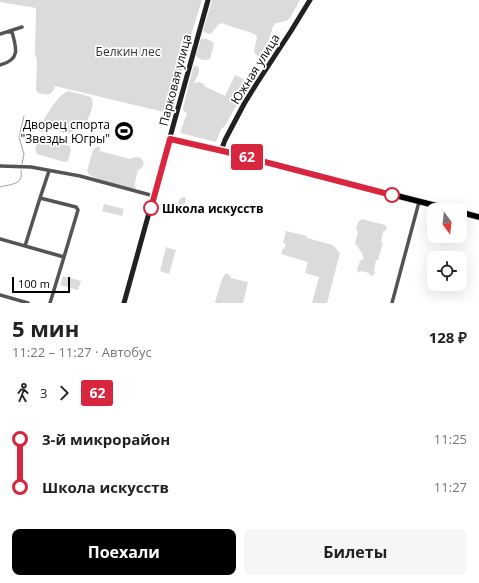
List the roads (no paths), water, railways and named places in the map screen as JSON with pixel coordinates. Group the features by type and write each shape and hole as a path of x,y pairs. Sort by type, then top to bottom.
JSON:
{"main road":[{"name":"Парковая улица","path":"124,303 208,0"},
{"name":"Южная улица","path":"221,151 225,140 244,104 310,0"},
{"path":"170,139 427,204"},
{"path":"467,214 479,217"}],"street":[{"path":"0,34 22,27"},
{"path":"0,65 10,62 15,55 16,45 12,32 8,32"},
{"path":"0,166 31,167 50,170 84,177 154,196"},
{"path":"25,246 50,170"},
{"path":"40,198 77,208 50,303"},
{"path":"392,303 419,202"},
{"path":"0,240 64,257"},
{"path":"0,296 28,303"}],"waterway":[{"path":"22,164 24,154 19,137 24,116"},
{"path":"0,187 18,182 20,180 21,170"}],"place":[{"name":"Дворец спорта \"Звезды Югры\"","path":"124,131"},
{"name":"Школа искусств","path":"151,208"}],"park label":[{"name":"Белкин лес","path":"128,51"}]}
